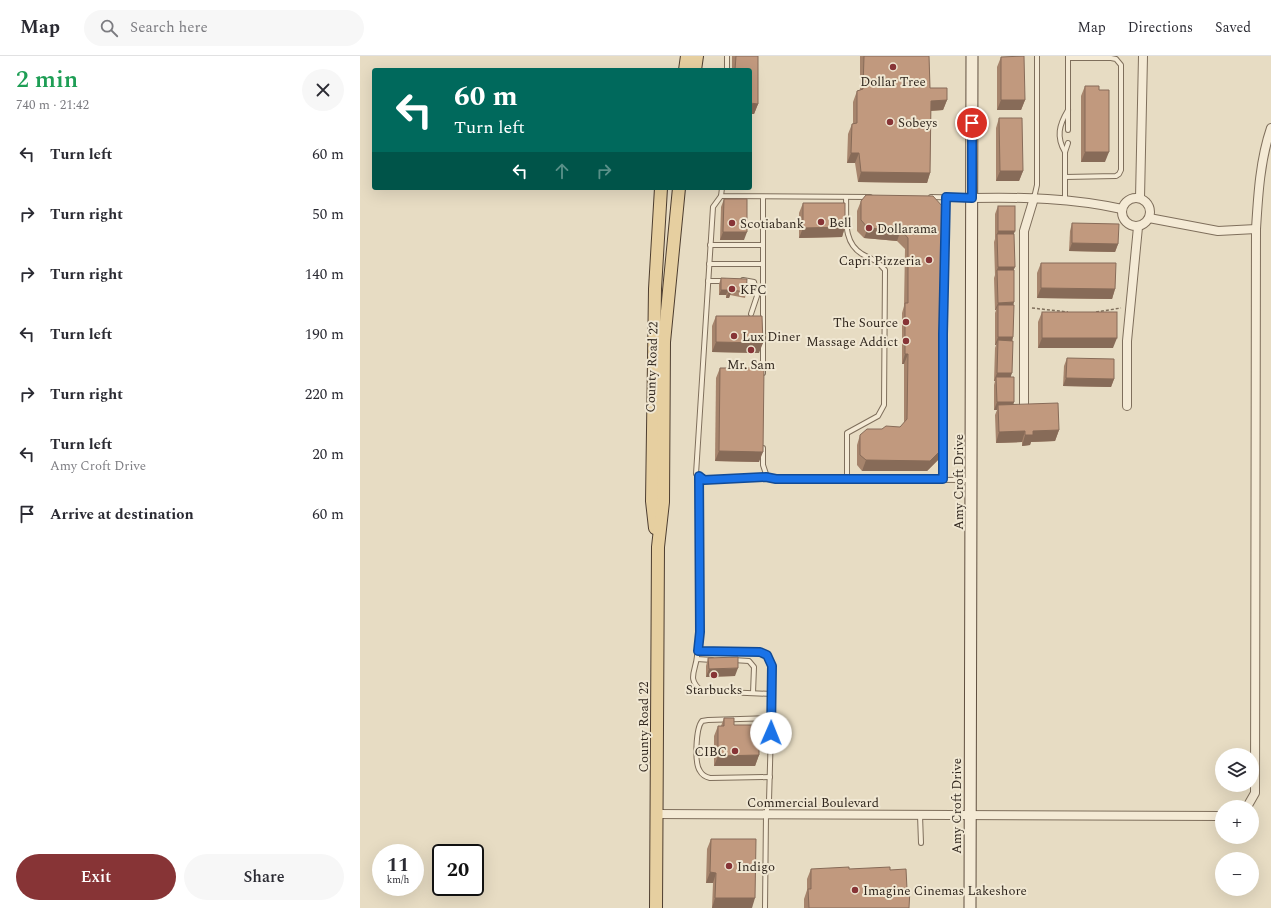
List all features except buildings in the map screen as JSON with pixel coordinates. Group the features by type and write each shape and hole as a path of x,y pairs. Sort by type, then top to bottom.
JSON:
{"main road":[{"path":"677,68 679,56"},
{"path":"685,68 687,56"},
{"path":"695,68 697,56"},
{"name":"County Road 22","path":"658,547 652,502 655,289 662,190"},
{"path":"664,342 664,262 669,190"},
{"name":"County Road 22","path":"656,908 658,547 663,502 664,342 679,190"}],"street":[{"name":"Amy Croft Drive","path":"970,908 972,56"},
{"path":"1140,198 1143,56"},
{"path":"1251,800 1255,793 1256,229 1258,192 1266,142 1271,128"},
{"path":"972,198 1034,198 1065,200 1090,202 1122,209"},
{"path":"1024,405 1024,231 1034,198"},
{"path":"1140,198 1148,204 1150,209 1149,218 1138,227 1134,227 1126,222 1122,214 1122,209 1127,201 1140,198"},
{"path":"1149,218 1218,231 1256,229"},
{"path":"1127,406 1128,341 1138,227"},
{"name":"Commercial Boulevard","path":"656,814 1215,816"}],"lane":[{"path":"727,56 727,68"},
{"path":"1034,198 1037,185 1037,56"},
{"path":"1065,177 1116,176 1121,170 1121,65 1116,59 1068,57 1068,130"},
{"path":"1066,152 1059,136 1060,126 1068,110"},
{"path":"1065,200 1066,152 1068,142"},
{"path":"722,190 721,196 712,207 696,474 704,480 766,477 776,479 972,480"},
{"path":"721,196 877,197"},
{"path":"763,197 763,375"},
{"path":"846,197 847,236 854,248 863,255 877,260 885,270 884,405 878,416 847,433 847,479"},
{"path":"923,197 972,198"},
{"path":"943,479 943,334 946,197"},
{"path":"710,245 763,245"},
{"path":"709,264 763,264"},
{"path":"741,281 749,280 754,282 757,296 751,314"},
{"path":"708,281 727,281"},
{"path":"763,443 763,465 766,477"},
{"path":"699,476 700,632 693,680 696,686 702,691 772,694"},
{"path":"698,651 760,652 767,655 772,666 770,777 769,801 766,814 765,908"},
{"path":"697,659 719,660"},
{"path":"727,660 749,661 754,667 753,692"},
{"path":"770,777 710,778 704,776 698,766 697,731 702,721 771,718"},
{"path":"920,815 920,844"}],"path":[{"path":"1024,307 1073,312"},
{"path":"1093,313 1115,308 1131,308"}],"place":[{"name":"Dollar Tree","path":"893,67"},
{"name":"Sobeys","path":"890,122"},
{"name":"Bell","path":"821,222"},
{"name":"Scotiabank","path":"732,223"},
{"name":"Dollarama","path":"869,228"},
{"name":"Capri Pizzeria","path":"929,260"},
{"name":"KFC","path":"732,289"},
{"name":"The Source","path":"906,322"},
{"name":"Lux Diner","path":"734,336"},
{"name":"Massage Addict","path":"906,341"},
{"name":"Mr. Sam","path":"751,350"},
{"name":"Starbucks","path":"714,675"},
{"name":"CIBC","path":"735,751"},
{"name":"Indigo","path":"729,866"},
{"name":"Imagine Cinemas Lakeshore","path":"855,890"}],"route":[{"path":"771,733 772,666 767,655 760,652 698,651 700,632 699,476 704,480 766,477 776,479 943,479 943,334 946,197 972,198 972,123"}]}
